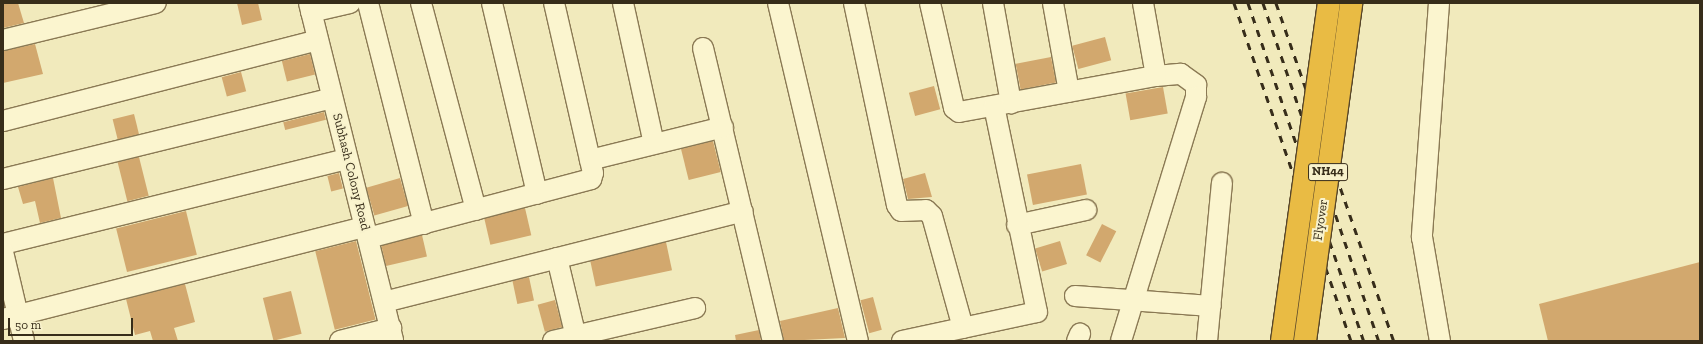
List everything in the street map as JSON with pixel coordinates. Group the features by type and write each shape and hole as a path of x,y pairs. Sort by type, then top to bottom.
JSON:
{"highway":[{"name":"Flyover","path":"1282,341 1328,3"},
{"name":"Flyover","path":"1305,341 1351,3"}],"street":[{"path":"3,40 156,3"},
{"path":"310,8 350,3"},
{"path":"368,3 424,224"},
{"path":"420,3 476,210"},
{"path":"492,3 537,194"},
{"path":"10,317 366,233 424,224 591,180 590,160 554,3"},
{"path":"623,3 654,144"},
{"path":"778,3 858,341"},
{"path":"854,3 897,205 901,211 926,210 932,216 963,328"},
{"path":"930,3 954,108 958,112 1156,76 1181,74 1188,77 1196,84 1196,97 1121,341"},
{"path":"902,341 932,338 963,328 1037,312 1017,225 993,3"},
{"path":"1053,3 1069,92"},
{"path":"1143,3 1156,76"},
{"path":"1439,3 1422,237 1440,341"},
{"name":"Subhash Colony Road","path":"310,8 392,335"},
{"path":"3,121 318,40"},
{"path":"703,48 774,341"},
{"path":"3,179 332,98"},
{"path":"590,160 723,127"},
{"path":"3,244 348,159"},
{"path":"1207,341 1222,183"},
{"path":"1017,225 1086,210"},
{"path":"384,302 743,211"},
{"path":"3,252 10,317 24,341"},
{"path":"557,258 576,338"},
{"path":"1075,296 1134,302 1211,306"},
{"path":"553,341 576,338 695,308"},
{"path":"340,341 392,335"}],"building":[{"path":"3,3 18,3 24,23 3,28"},
{"path":"237,3 258,3 262,20 242,25"},
{"path":"1105,37 1111,60 1078,69 1072,46"},
{"path":"35,44 43,74 3,83 3,51"},
{"path":"310,54 315,74 287,81 282,61"},
{"path":"1051,57 1056,83 1021,89 1016,64"},
{"path":"241,72 246,91 227,96 222,77"},
{"path":"934,86 940,109 915,116 909,93"},
{"path":"1163,87 1168,114 1130,120 1126,94"},
{"path":"324,112 326,120 285,130 283,122"},
{"path":"134,114 139,134 118,140 113,119"},
{"path":"713,141 721,172 689,180 681,149"},
{"path":"139,157 149,196 127,201 118,162"},
{"path":"1081,164 1087,194 1033,205 1027,174"},
{"path":"339,173 343,189 331,191 327,176"},
{"path":"925,173 932,197 908,199 903,179"},
{"path":"53,178 61,218 40,223 35,201 23,204 18,187"},
{"path":"400,178 408,206 374,216 366,188"},
{"path":"525,208 531,235 490,245 484,217"},
{"path":"186,211 197,255 127,272 116,228"},
{"path":"1102,224 1116,231 1100,262 1086,255"},
{"path":"422,235 427,256 386,266 381,244"},
{"path":"356,241 376,320 335,330 315,251"},
{"path":"1060,241 1067,264 1042,272 1035,249"},
{"path":"666,242 672,270 596,287 590,258"},
{"path":"1700,262 1700,341 1548,341 1539,304"},
{"path":"529,277 534,300 517,304 512,281"},
{"path":"185,284 195,322 174,328 178,341 153,341 150,331 135,335 126,299"},
{"path":"291,291 302,334 274,341 263,298"},
{"path":"873,297 882,330 869,333 860,300"},
{"path":"555,300 562,327 545,332 538,305"},
{"path":"838,308 845,338 784,341 780,321"},
{"path":"759,330 761,341 736,341 735,335"}],"railway":[{"path":"1234,3 1351,341"},
{"path":"1248,3 1364,341"},
{"path":"1263,3 1379,341"},
{"path":"1276,3 1394,341"}]}
